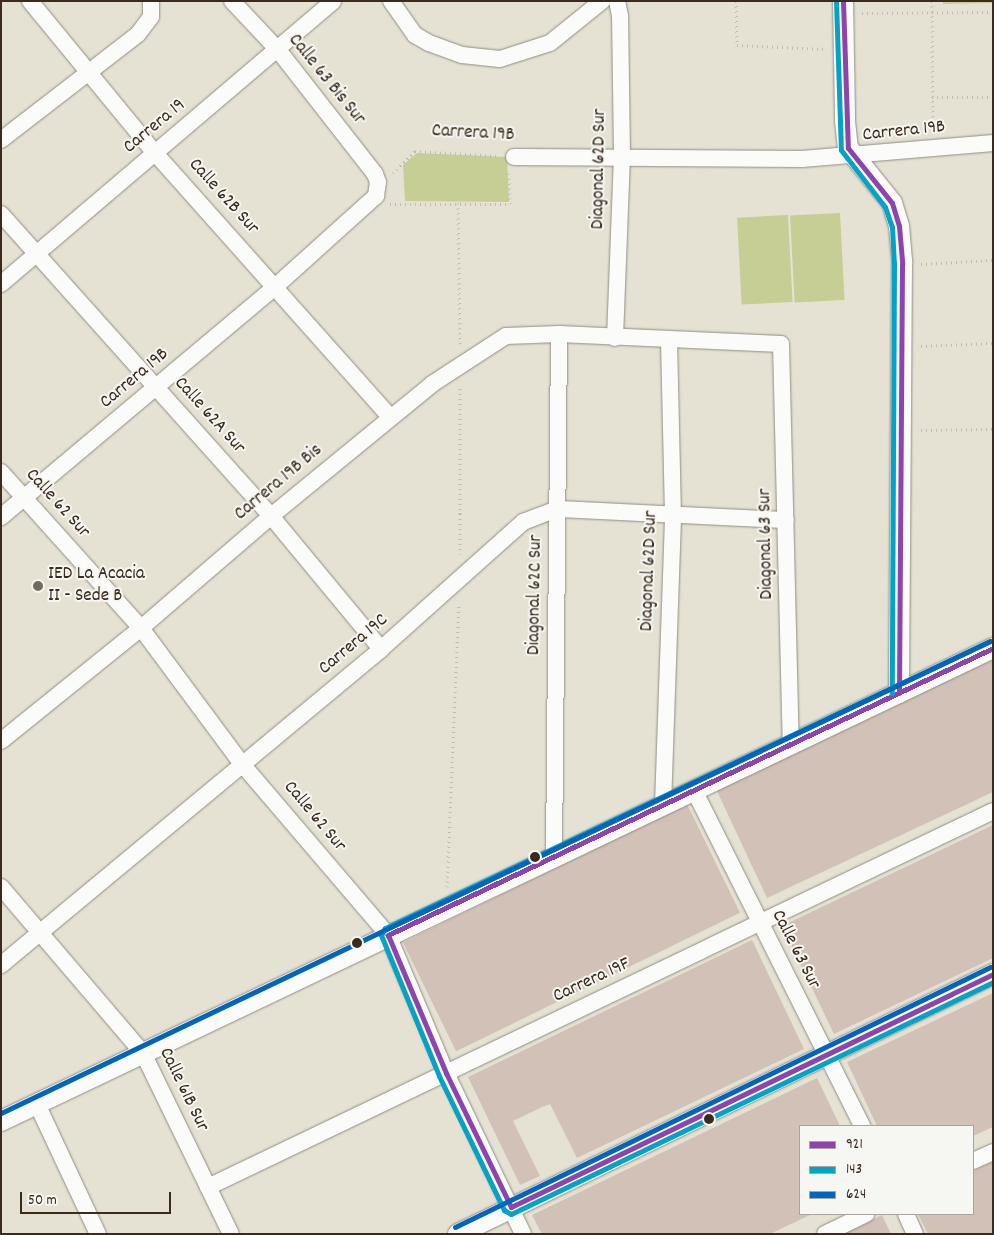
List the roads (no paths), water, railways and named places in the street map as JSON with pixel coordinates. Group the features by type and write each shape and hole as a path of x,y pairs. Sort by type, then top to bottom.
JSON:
{"street":[{"name":"Calle 62B Sur","path":"30,1 91,71 155,153 276,286 389,416"},
{"path":"1,140 91,71 148,23 151,1"},
{"name":"Calle 63 Bis Sur","path":"232,1 278,50 375,174 375,196"},
{"name":"Carrera 19","path":"1,284 278,50 333,1"},
{"path":"391,1 415,35 429,43 462,55 500,59 550,43 598,2"},
{"name":"Diagonal 62D Sur","path":"615,338 622,156 620,16 617,1"},
{"path":"844,7 846,139 854,157 892,203 899,226 902,264 899,693"},
{"name":"Carrera 19B","path":"511,156 622,156 802,160 854,157 993,143"},
{"name":"Carrera 19B","path":"1,518 276,286 375,196"},
{"name":"Calle 62A Sur","path":"1,214 271,516 381,649"},
{"name":"Carrera 19B Bis","path":"1,741 141,628 389,416 506,336 558,334 781,344"},
{"name":"Diagonal 62C Sur","path":"554,856 558,334"},
{"name":"Diagonal 62D Sur","path":"663,805 673,516 669,339"},
{"name":"Diagonal 63 Sur","path":"781,344 791,744"},
{"name":"Calle 62 Sur","path":"1,472 141,628 242,764 388,935 446,1073 523,1234"},
{"name":"Carrera 19C","path":"1,965 39,931 381,649 460,581 506,534 541,513 557,509 786,520"},
{"path":"1,1121 993,648"},
{"name":"Calle 63 Sur","path":"694,790 861,1125"},
{"name":"Carrera 19F","path":"208,1187 993,811"},
{"name":"Calle 61B Sur","path":"1,887 143,1053 230,1234"},
{"path":"458,1234 993,974"},
{"path":"37,1104 98,1234"},
{"path":"974,1161 993,1152"},
{"path":"825,1234 864,1215"},
{"path":"906,1215 915,1234"}],"place":[{"name":"IED La Acacia II - Sede B","path":"38,586"}]}
